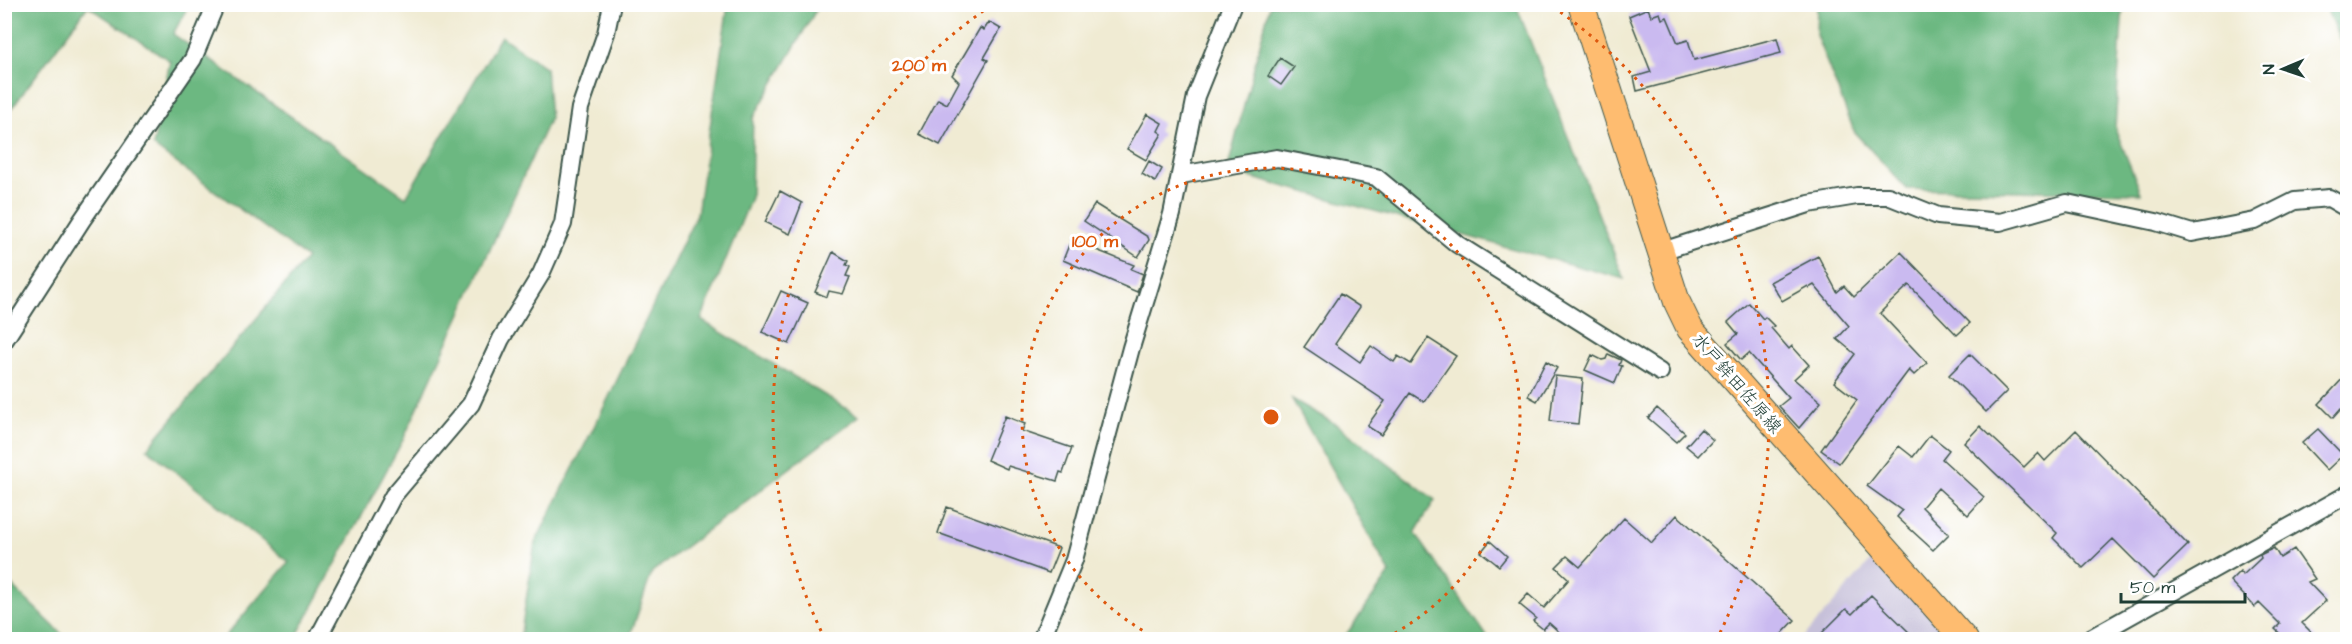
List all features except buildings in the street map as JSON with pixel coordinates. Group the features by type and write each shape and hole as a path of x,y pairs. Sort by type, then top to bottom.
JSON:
{"main road":[{"name":"水戸鉾田佐原線","path":"1581,4 1677,302 1696,337 1965,639"}],"street":[{"path":"4,341 82,220 193,59 216,4"},
{"path":"317,639 393,496 471,404 501,339 542,274 563,224 580,108 606,33 612,4"},
{"path":"1041,639 1074,561 1131,348 1158,264 1181,175 1196,96 1233,4"},
{"path":"1181,175 1277,158 1376,177 1457,244 1660,372"},
{"path":"1662,251 1809,204 1857,196 1888,196 1938,216 2000,222 2067,203 2156,222 2192,233 2254,221 2295,201 2329,198 2348,209"},
{"path":"2087,639 2348,494"}],"shaded area":[{"path":"1876,555 1951,640 1801,640"}],"green space":[{"path":"5,5 189,5 173,34 406,197 501,36 546,68 550,118 403,440 295,639 223,639 289,562 147,449 307,258 153,146 170,61 88,6 5,117"},
{"path":"728,5 819,5 753,118 751,198 701,320 859,416 652,572 629,639 520,639 535,543 605,405 697,214"},
{"path":"1270,5 1516,5 1624,279 1227,171"},
{"path":"1817,5 2123,5 2115,128 2141,193 1907,189 1855,133 1816,35"},
{"path":"2314,5 2347,5 2347,55 2326,9"},
{"path":"1292,399 1337,425 1435,500 1415,533 1489,639 1343,639 1390,573"},
{"path":"5,579 67,639 5,639"}]}
